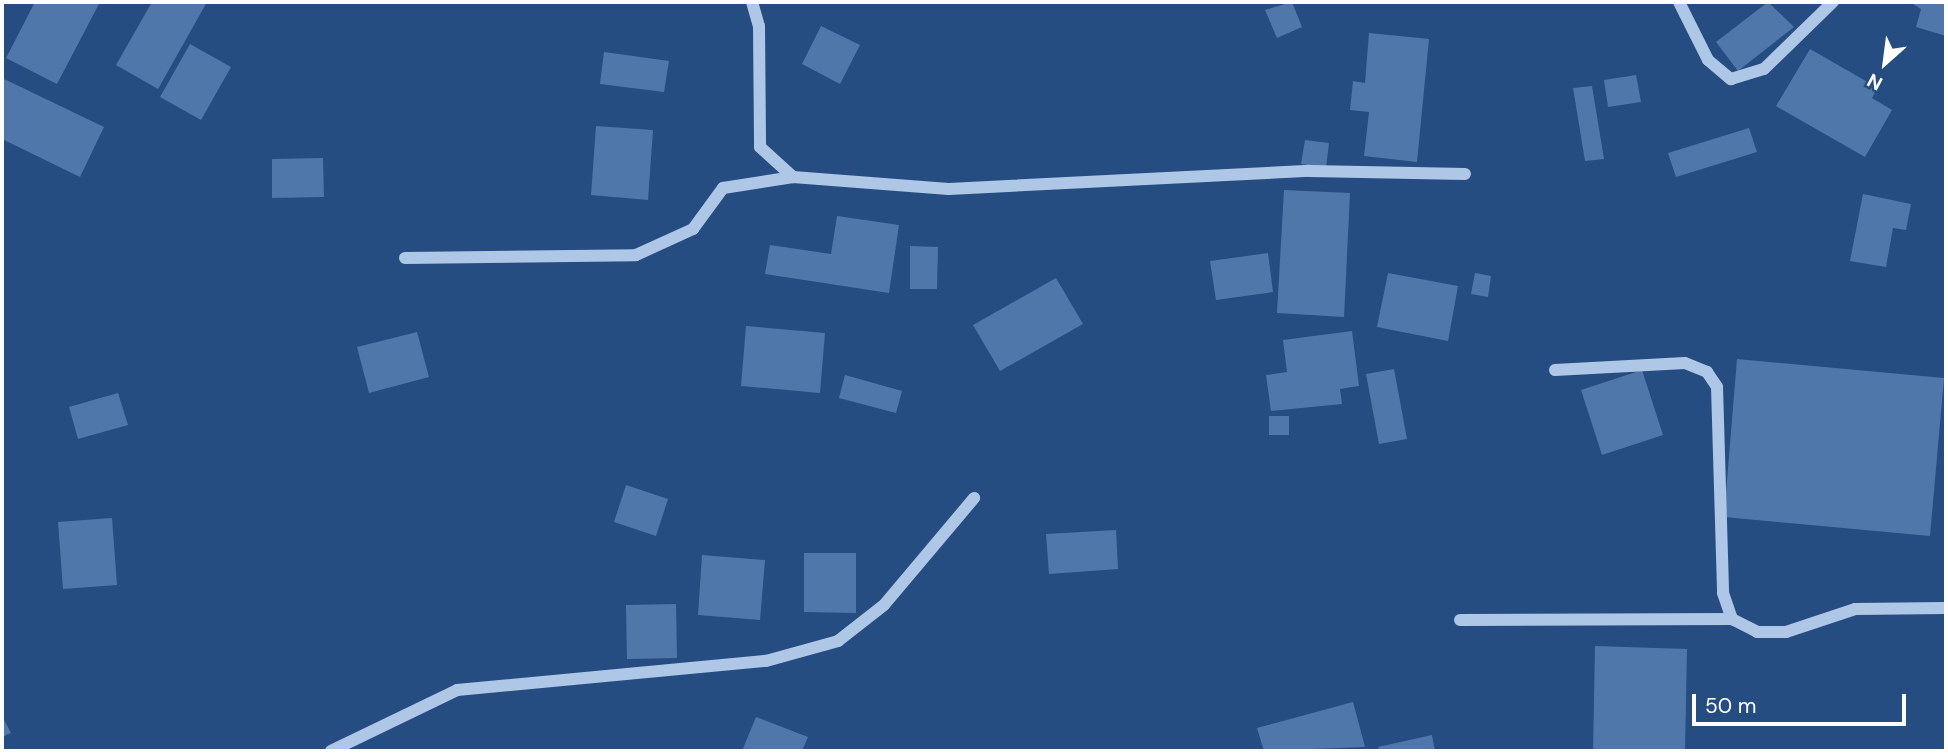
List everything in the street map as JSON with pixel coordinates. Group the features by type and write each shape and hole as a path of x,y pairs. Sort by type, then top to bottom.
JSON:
{"street":[{"path":"752,2 759,26 760,147 793,177"},
{"path":"1678,2 1708,60 1731,79 1764,69 1833,2"},
{"path":"405,258 636,255 693,229 723,188 793,177 949,189 1310,170 1465,174"},
{"path":"1555,370 1685,363 1707,372 1717,387 1723,593 1732,619"},
{"path":"331,751 457,690 766,661 838,641 884,605 974,498"},
{"path":"1460,620 1732,619 1757,632 1786,632 1855,608 1946,608"}],"building":[{"path":"35,2 100,2 57,84 6,58"},
{"path":"152,2 207,2 158,89 116,65"},
{"path":"1292,2 1302,27 1277,38 1265,10"},
{"path":"1768,2 1794,27 1738,71 1716,42"},
{"path":"1910,2 1946,2 1946,36 1916,27 1921,9"},
{"path":"821,26 860,45 840,84 802,64"},
{"path":"1369,33 1429,39 1417,162 1364,156 1369,112 1350,110 1353,81 1365,83"},
{"path":"190,44 231,67 201,120 160,97"},
{"path":"1810,49 1878,88 1872,98 1892,110 1865,157 1776,106"},
{"path":"604,52 669,61 664,92 600,84"},
{"path":"1636,75 1641,102 1608,107 1604,80"},
{"path":"2,78 104,127 80,177 2,139"},
{"path":"1592,86 1604,159 1585,161 1573,88"},
{"path":"596,126 653,130 648,200 591,195"},
{"path":"1749,128 1757,152 1676,177 1668,153"},
{"path":"1305,140 1329,143 1326,168 1301,164"},
{"path":"323,158 324,197 272,198 272,159"},
{"path":"1284,190 1350,193 1344,317 1277,313"},
{"path":"1863,194 1911,204 1906,230 1893,228 1886,267 1850,261"},
{"path":"837,216 899,225 889,293 765,274 770,245 831,254"},
{"path":"910,246 938,247 937,289 910,289"},
{"path":"1268,253 1273,292 1216,300 1210,261"},
{"path":"1388,273 1458,286 1448,341 1377,327"},
{"path":"1475,273 1491,276 1488,297 1471,294"},
{"path":"1056,278 1083,324 1000,371 973,325"},
{"path":"746,326 825,333 820,393 741,386"},
{"path":"1352,331 1359,386 1340,389 1342,404 1271,411 1266,375 1287,372 1283,340"},
{"path":"417,332 429,377 369,393 357,347"},
{"path":"1737,359 1944,378 1930,536 1724,517"},
{"path":"1394,369 1407,439 1379,444 1366,374"},
{"path":"1642,370 1663,435 1602,455 1581,390"},
{"path":"845,375 902,391 896,413 839,398"},
{"path":"118,393 128,425 78,439 69,407"},
{"path":"1269,416 1289,416 1289,435 1269,435"},
{"path":"626,485 668,499 656,536 614,522"},
{"path":"112,518 117,585 63,589 58,522"},
{"path":"1116,530 1118,569 1049,574 1046,534"},
{"path":"804,553 856,553 856,613 804,612"},
{"path":"702,555 765,560 760,620 698,615"},
{"path":"676,604 677,658 627,659 626,605"},
{"path":"1595,646 1687,649 1685,751 1593,751"},
{"path":"1353,702 1365,747 1264,751 1257,728"},
{"path":"2,716 11,733 2,737"},
{"path":"756,717 808,737 802,751 742,751"},
{"path":"1432,735 1435,751 1379,751 1378,747"}]}
